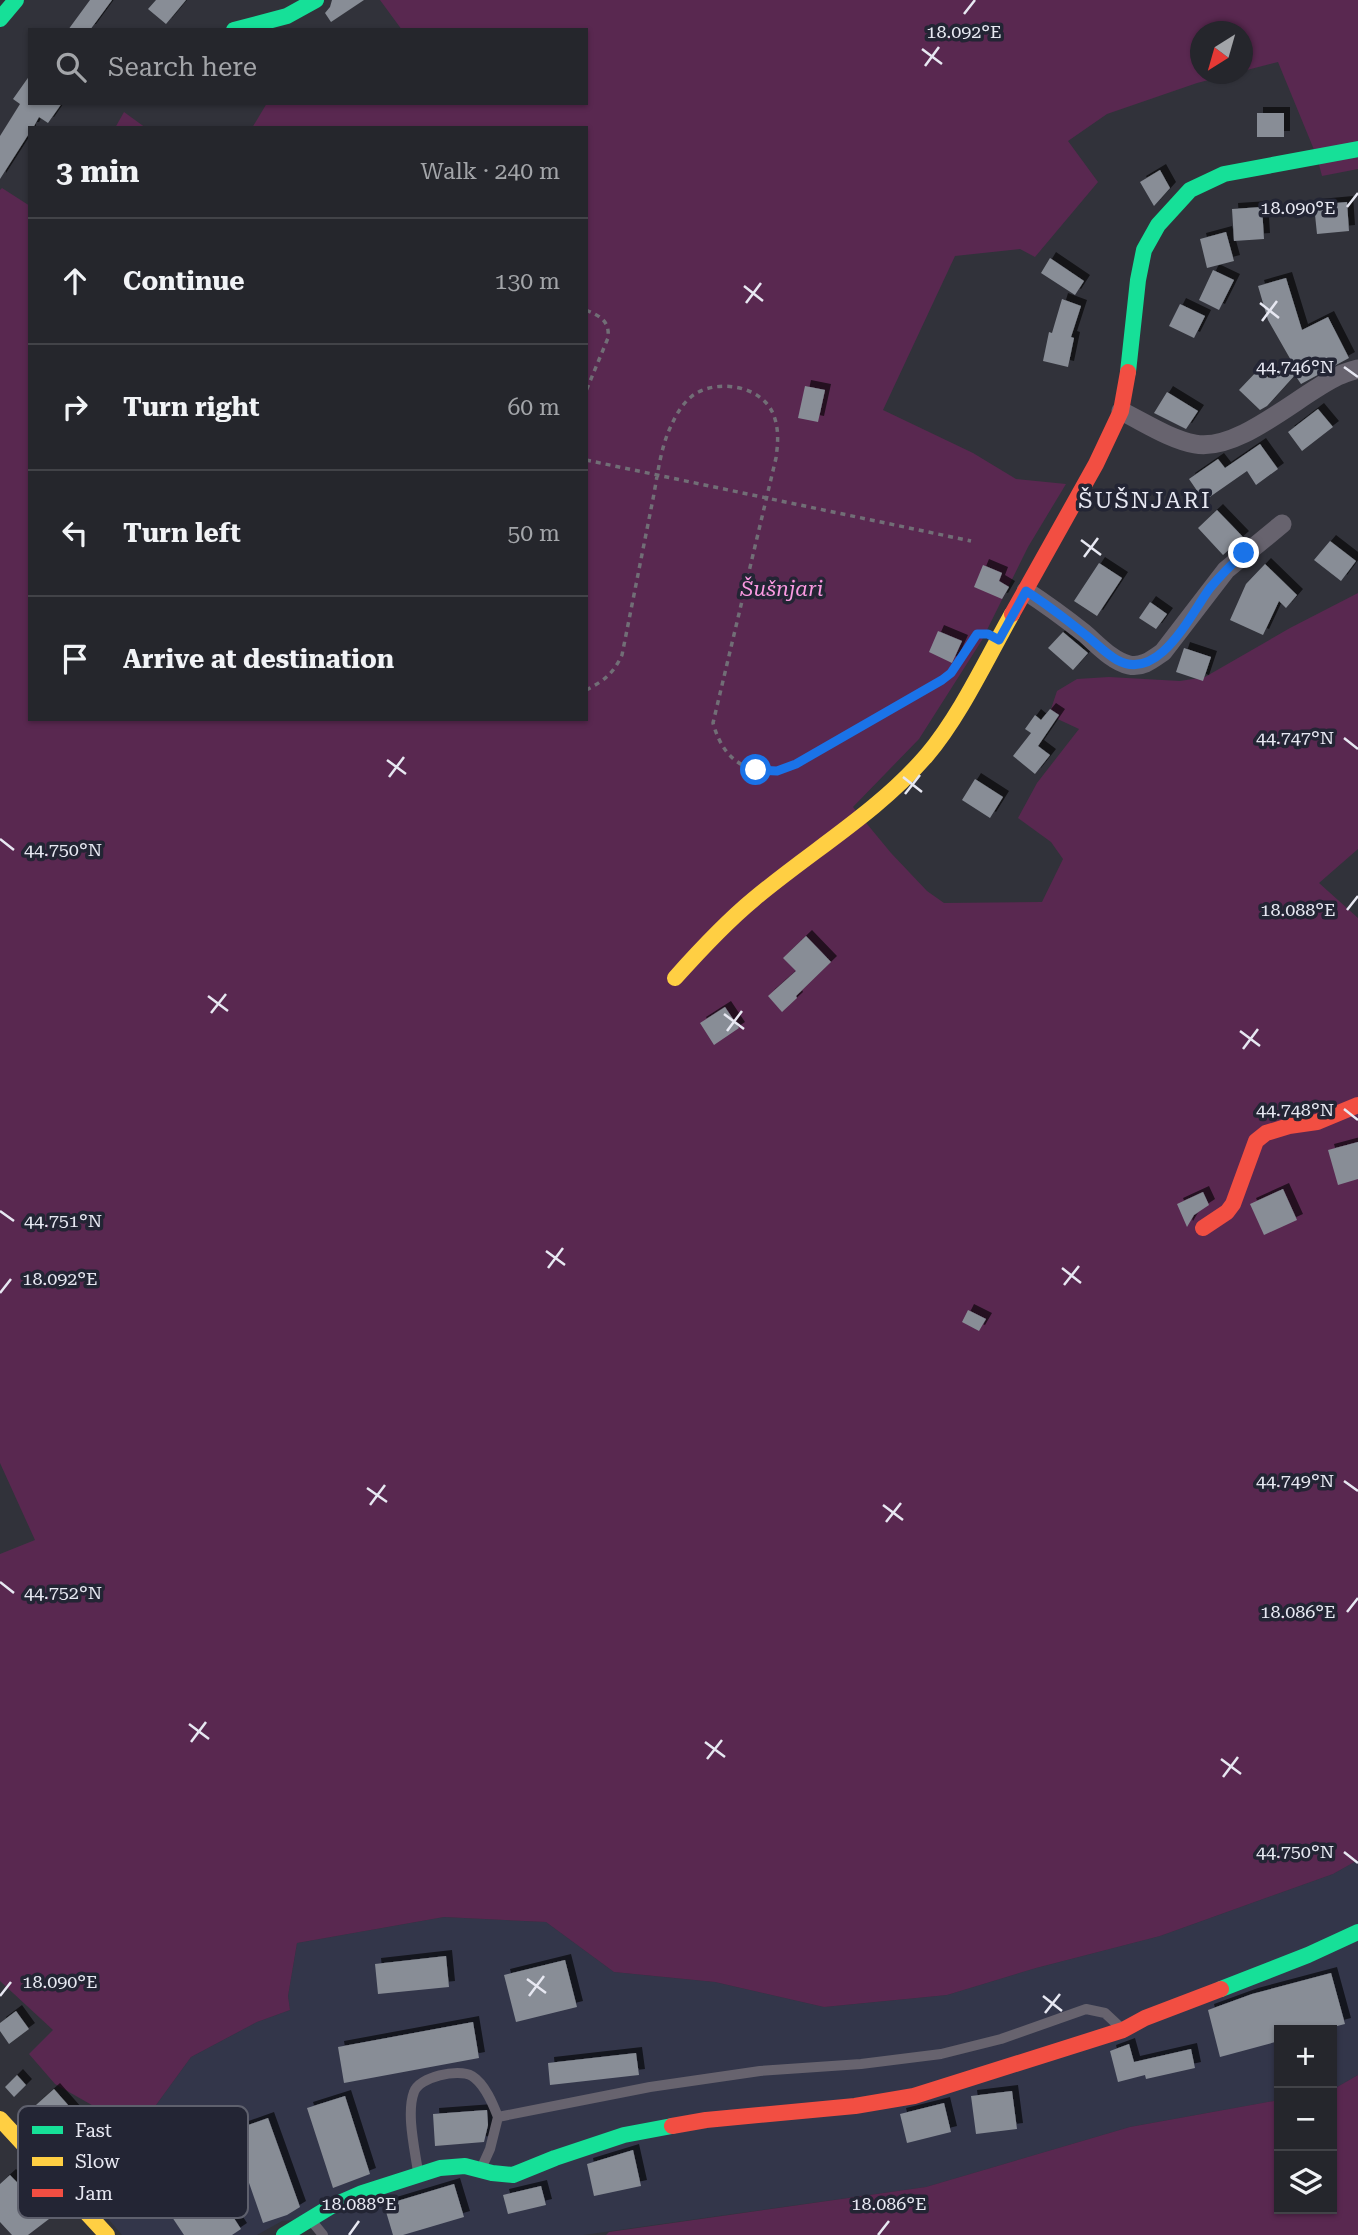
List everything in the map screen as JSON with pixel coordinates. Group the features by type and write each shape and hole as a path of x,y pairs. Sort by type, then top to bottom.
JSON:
{"street":[{"path":"0,19 16,0"},
{"path":"242,28 284,18 316,0"},
{"path":"675,978 713,936 754,898 884,798 927,755 961,705 1096,464 1121,411 1132,357 1138,280 1144,250 1158,225 1190,190 1224,174 1358,149"},
{"path":"1121,411 1176,439 1196,444 1219,443 1247,431 1337,376 1358,369"},
{"path":"1026,591 1115,659 1128,665 1140,665 1163,652 1226,570 1282,524"},
{"path":"1203,1228 1227,1212 1233,1204 1256,1141 1266,1133 1317,1122 1358,1105"},
{"path":"284,2235 330,2207 362,2193 440,2168 465,2166 513,2175 624,2135 706,2120 855,2106 914,2096 1123,2030 1145,2018 1308,1955 1358,1932"},
{"path":"0,2119 18,2139"},
{"path":"91,2218 107,2235"}],"lane":[{"path":"498,2117 650,2087 733,2075 941,2054 1001,2039 1086,2009 1105,2013 1123,2030"},
{"path":"418,2174 410,2104 415,2088 427,2078 460,2073 472,2076 491,2100 498,2117 491,2149 481,2169"},
{"path":"310,2219 323,2235"}],"path":[{"path":"588,311 606,321 609,330 588,386"},
{"path":"588,689 605,680 615,670 622,655 669,430 680,409 694,395 713,387 737,386 758,396 774,413 778,434 776,458 713,723 719,743 735,761 756,770 777,771 796,764 942,680 957,665"},
{"path":"588,460 971,541"}],"shaded area":[{"path":"1358,1860 1358,2075 1337,2087 1337,2025 1274,2025 1274,2101 1130,2127 926,2187 583,2235 323,2235 293,2220 282,2221 257,2235 122,2235 107,2218 248,2218 248,2106 155,2106 191,2057 257,2022 290,2010 288,1996 297,1943 444,1917 546,1922 614,1972 715,1982 824,2007 947,1995 1036,1968 1160,1936 1333,1874"}],"green space":[{"name":"Šušnjari","path":"380,0 1358,0 1358,169 1322,176 1317,157 1278,62 1253,68 1253,21 1190,21 1190,84 1194,84 1107,114 1068,141 1098,182 1035,257 1020,249 955,256 883,410 973,453 1016,479 1066,484 1028,547 982,640 919,739 853,807 927,891 944,903 1042,902 1063,859 1051,842 1018,818 1037,783 1079,729 1049,715 1057,691 1077,679 1109,677 1180,681 1205,677 1358,593 1358,849 1319,883 1358,918 1358,1860 1333,1874 1160,1936 1036,1968 947,1995 824,2007 715,1982 614,1972 546,1922 444,1917 297,1943 288,1996 290,2010 257,2022 191,2057 155,2106 94,2106 55,2084 29,2054 53,2030 0,1981 0,1554 35,1540 0,1463 0,190 2,188 28,205 28,721 588,721 588,126 253,126 266,105 588,105 588,28 401,28"},
{"path":"124,112 143,126 116,126"},
{"path":"1358,2075 1358,2235 606,2235 609,2232 926,2187 1130,2127 1274,2101 1274,2214 1337,2214 1337,2087"}],"building":[{"path":"90,0 112,0 91,28 69,28"},
{"path":"156,0 186,0 166,24 148,9"},
{"path":"332,0 364,0 331,22 325,13"},
{"path":"28,78 28,105 61,105 48,123 39,117 34,126 28,126 28,135 0,179 0,136 20,104 13,99"},
{"path":"1257,113 1284,113 1284,137 1257,137"},
{"path":"1160,170 1170,188 1154,206 1140,182"},
{"path":"1347,202 1349,231 1317,234 1314,205"},
{"path":"1262,207 1264,239 1234,241 1232,209"},
{"path":"1226,232 1234,261 1207,268 1200,239"},
{"path":"1050,258 1084,281 1075,295 1041,273"},
{"path":"1213,270 1234,280 1219,310 1199,300"},
{"path":"1286,278 1302,330 1328,317 1349,358 1301,384 1295,375 1267,406 1260,410 1239,390 1259,369 1269,378 1292,362 1268,320 1258,286"},
{"path":"1062,299 1081,306 1071,337 1074,338 1068,367 1043,361 1049,332 1052,333"},
{"path":"1180,304 1205,316 1194,338 1169,326"},
{"path":"805,386 825,390 818,422 798,418"},
{"path":"1167,392 1198,411 1186,429 1154,413"},
{"path":"1318,409 1333,427 1302,451 1288,432"},
{"path":"1260,444 1278,469 1256,485 1247,471 1204,501 1189,479 1218,459 1225,468"},
{"path":"1217,510 1243,537 1223,555 1198,528"},
{"path":"1330,541 1356,561 1341,581 1314,560"},
{"path":"1099,563 1122,578 1097,616 1074,601"},
{"path":"1265,564 1297,595 1286,608 1279,601 1263,635 1230,620 1246,584"},
{"path":"983,565 1002,573 999,581 1009,587 1002,599 974,587"},
{"path":"1150,602 1167,614 1156,629 1139,618"},
{"path":"938,631 962,641 952,663 929,652"},
{"path":"1063,632 1088,653 1073,670 1048,648"},
{"path":"1184,648 1211,657 1203,681 1176,672"},
{"path":"1050,709 1059,715 1038,746 1050,755 1035,774 1013,756 1031,733 1025,729 1035,715 1041,720"},
{"path":"975,779 1003,797 990,818 962,800"},
{"path":"806,936 831,962 782,1012 768,996 796,971 783,958"},
{"path":"725,1007 739,1028 714,1045 700,1023"},
{"path":"1358,1142 1358,1179 1338,1185 1328,1150"},
{"path":"1283,1189 1297,1220 1264,1235 1250,1204"},
{"path":"1203,1192 1209,1205 1194,1215 1187,1227 1177,1204"},
{"path":"968,1310 986,1319 979,1331 962,1322"},
{"path":"446,1956 449,1987 378,1994 375,1964"},
{"path":"565,1960 577,2007 516,2022 504,1975"},
{"path":"1331,1973 1345,2024 1274,2025 1274,2042 1220,2057 1208,2010 1252,1994"},
{"path":"16,2011 29,2029 9,2044 0,2031 0,2023"},
{"path":"473,2022 479,2058 344,2083 338,2047"},
{"path":"1129,2044 1134,2062 1191,2049 1195,2068 1118,2082 1110,2051"},
{"path":"636,2053 639,2075 550,2085 548,2063"},
{"path":"17,2075 26,2085 14,2097 5,2087"},
{"path":"54,2089 69,2106 37,2106"},
{"path":"1012,2091 1017,2129 976,2134 971,2096"},
{"path":"345,2096 370,2174 333,2188 307,2108"},
{"path":"944,2103 951,2132 907,2143 900,2114"},
{"path":"487,2110 488,2125 484,2142 435,2146 433,2114"},
{"path":"268,2118 300,2207 287,2215 263,2223 248,2180 248,2125"},
{"path":"633,2150 641,2186 594,2196 587,2164"},
{"path":"10,2175 18,2183 18,2218 49,2219 28,2235 12,2235 0,2222 0,2184"},
{"path":"454,2184 464,2217 403,2235 393,2235 384,2205"},
{"path":"541,2186 546,2205 508,2214 503,2195"},
{"path":"173,2218 234,2218 241,2229 232,2235 184,2235"}],"traffic: fast":[{"path":"0,19 16,0"},
{"path":"242,28 287,16 316,0"},
{"path":"1128,372 1144,250 1158,225 1190,190 1224,174 1358,149"},
{"path":"1221,1989 1358,1932"},
{"path":"284,2235 330,2207 362,2193 440,2168 465,2166 513,2175 624,2135 672,2126"}],"traffic: slow":[{"path":"675,978 743,908 866,813 908,776 939,740 962,705 1012,614"},
{"path":"0,2119 18,2139"},
{"path":"91,2218 107,2235"}],"traffic: jam":[{"path":"1012,614 1096,464 1121,411 1128,372"},
{"path":"1203,1228 1227,1212 1233,1204 1256,1141 1266,1133 1317,1122 1358,1105"},
{"path":"672,2126 706,2120 855,2106 914,2096 1123,2030 1145,2018 1221,1989"}],"district":[{"name":"ŠUŠNJARI","path":"1145,500"}],"route":[{"path":"756,770 777,771 796,764 942,680 951,673 977,634 988,634 999,640 1026,591 1115,659 1128,665 1140,665 1152,660 1163,652 1209,589 1244,553"}]}
